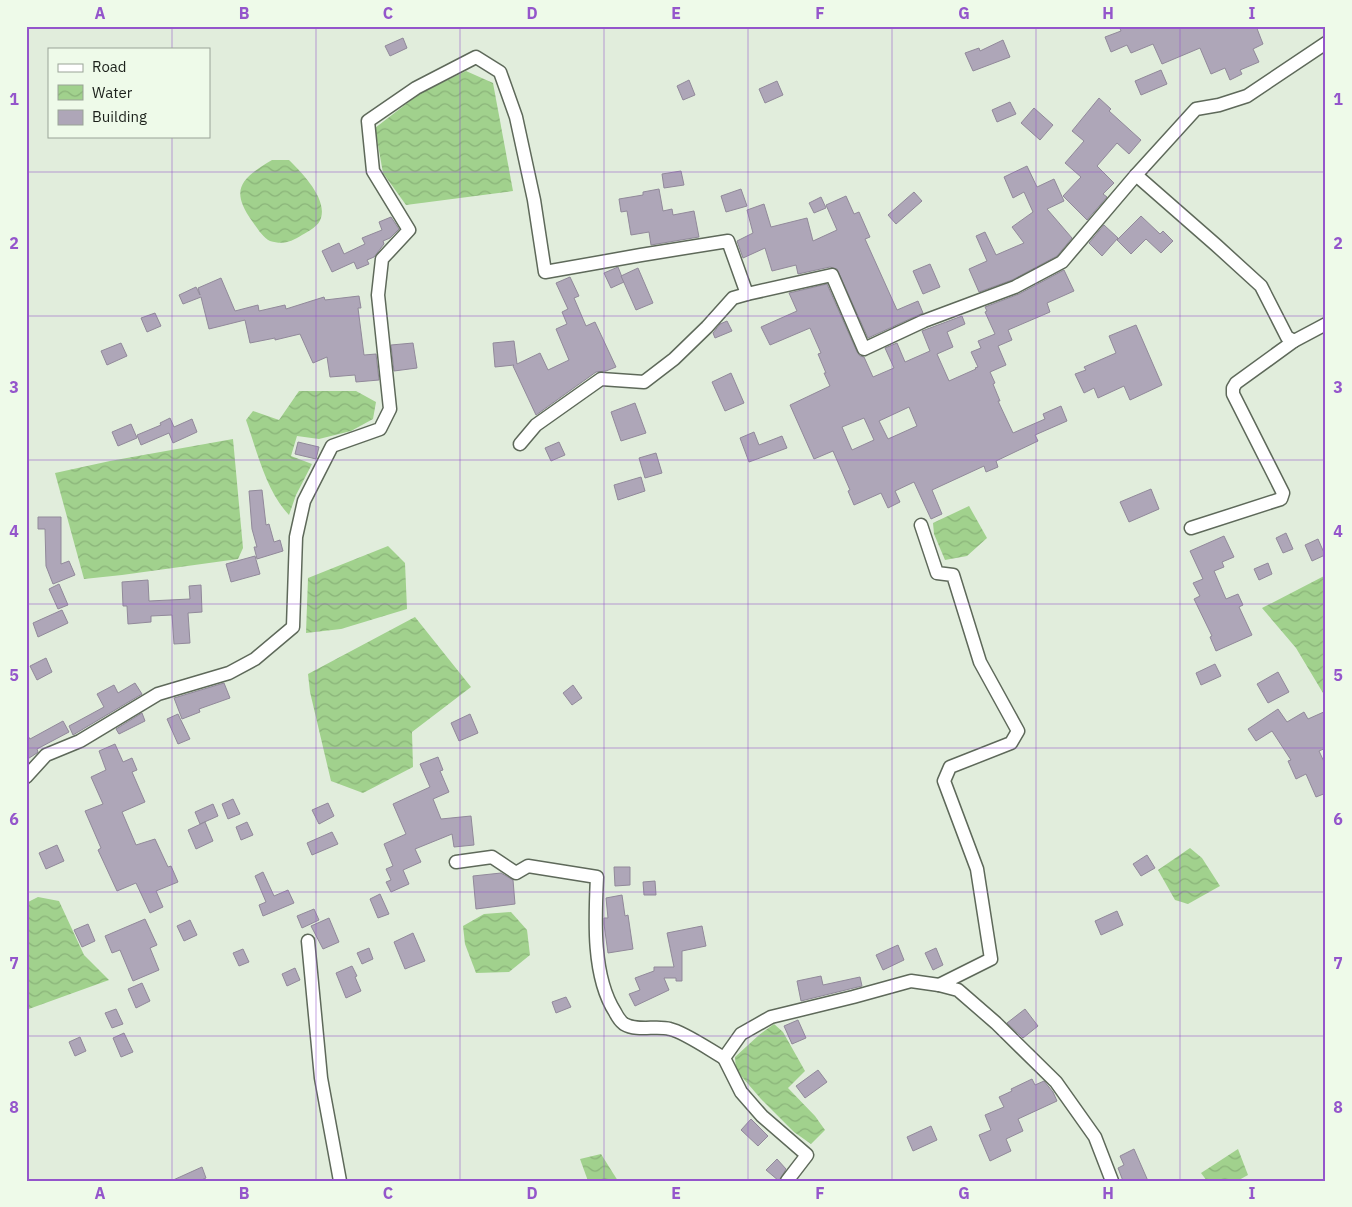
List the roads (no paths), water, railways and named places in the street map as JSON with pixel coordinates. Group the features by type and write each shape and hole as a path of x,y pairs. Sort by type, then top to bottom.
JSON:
{"street":[{"path":"520,444 536,425 602,379 644,382 674,359 733,298 832,275 864,349 924,321 1015,287 1062,262 1136,175 1196,109 1219,105 1247,96 1326,43"},
{"path":"26,777 46,755 80,740 158,694 229,673 255,658 293,627 296,537 304,501 332,446 380,430 390,409 378,295 382,259 409,230 373,171 368,121 416,88 476,57 500,72 516,117 534,200 545,272 641,254 728,241 747,294"},
{"path":"1136,175 1216,244 1260,286 1287,337 1294,341"},
{"path":"1191,528 1281,499 1283,493 1233,394 1233,388 1236,383 1294,341 1326,324"},
{"path":"921,525 937,573 953,574 980,662 1018,731 1011,744 950,767 944,781 976,869 991,959 939,985"},
{"path":"456,862 492,857 516,873 528,866 597,877 595,915 599,965 607,1000 625,1024 643,1028 670,1028 724,1058 746,1098 762,1116 807,1155 787,1181"},
{"path":"308,941 321,1078 340,1181"},
{"path":"724,1058 741,1034 771,1017 853,998 911,981 958,990 996,1023 1056,1082 1095,1137 1112,1181"}],"water":[{"path":"466,71 493,83 513,191 406,205 383,173 375,128 419,94"},
{"path":"272,160 289,160 312,186 317,194 322,210 320,221 316,226 287,242 279,243 265,238 245,210 241,200 240,192 246,179"},
{"path":"299,391 356,391 376,402 373,419 351,431 319,439 297,436 291,456 312,464 296,495 289,515 268,483 246,420 253,411 279,420"},
{"path":"233,439 243,548 238,559 84,579 55,473"},
{"path":"969,506 987,538 967,556 945,560 934,534 933,523"},
{"path":"388,546 405,563 407,609 341,629 306,633 308,578"},
{"path":"1326,575 1326,698 1296,648 1262,608"},
{"path":"415,617 471,687 412,732 413,767 363,793 331,781 310,692 308,674"},
{"path":"1190,848 1202,858 1220,886 1188,904 1175,900 1158,870"},
{"path":"38,897 59,901 84,955 109,980 26,1010 26,903"},
{"path":"511,912 527,930 530,955 509,972 476,973 465,944 463,926 484,914"},
{"path":"774,1024 783,1032 805,1071 788,1088 815,1116 825,1130 811,1144 794,1132 761,1099 736,1070 735,1057"},
{"path":"1238,1149 1248,1175 1237,1181 1207,1181 1201,1173"},
{"path":"601,1154 618,1181 588,1181 580,1159"}]}
